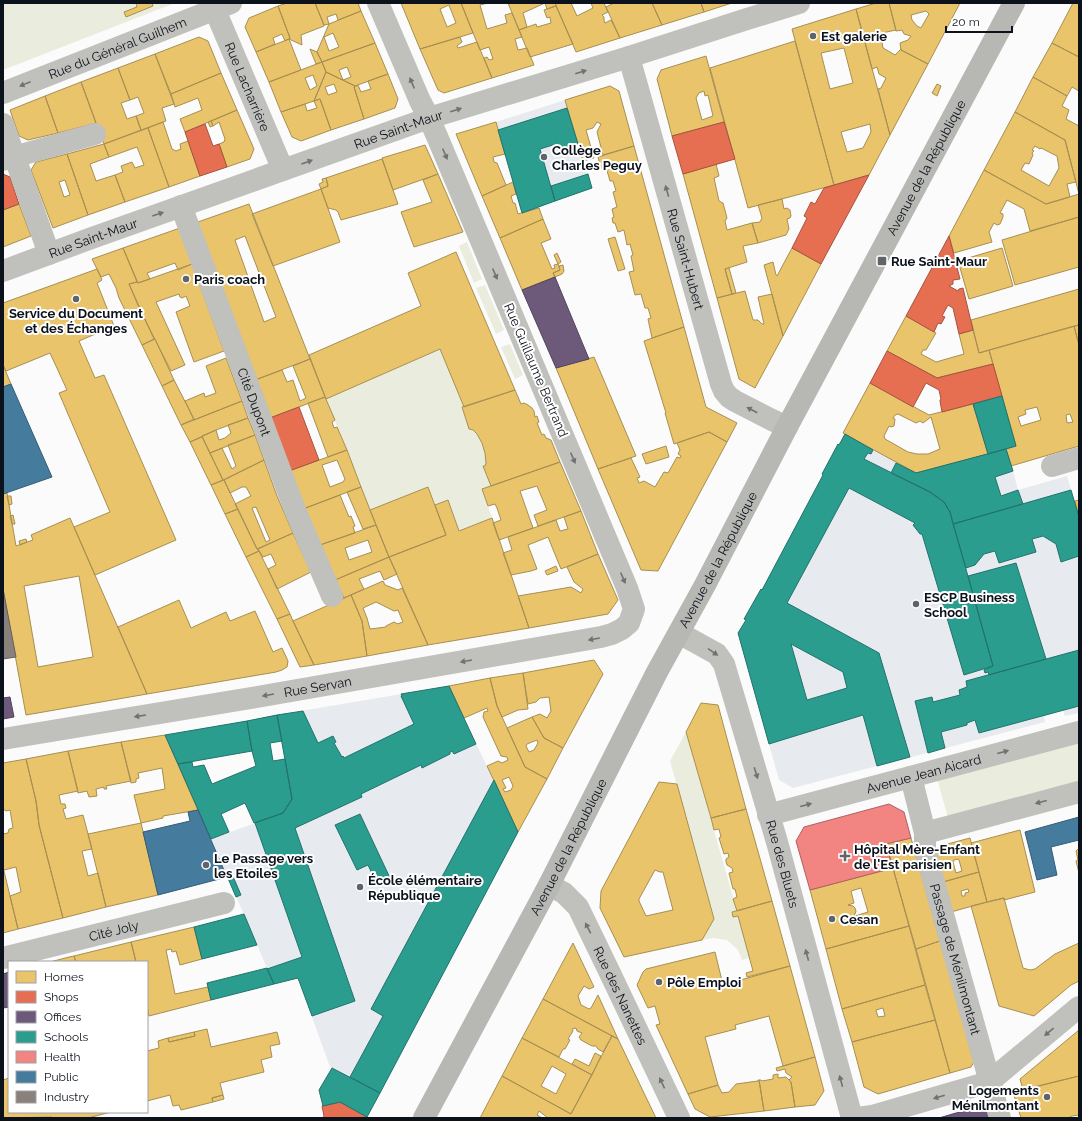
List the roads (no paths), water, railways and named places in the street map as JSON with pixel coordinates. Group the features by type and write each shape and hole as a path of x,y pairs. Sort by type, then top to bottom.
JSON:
{"main road":[{"name":"Avenue de la République","path":"424,1118 549,885 650,687 787,427 1014,3"}],"street":[{"name":"Rue Guillaume Bertrand","path":"378,3 420,101 430,118 627,588 634,609 629,623"},
{"name":"Rue Saint-Maur","path":"3,271 430,118 799,3"},
{"name":"Rue du Général Guilhem","path":"3,93 219,5"},
{"name":"Rue Lacharrière","path":"219,5 283,170"},
{"name":"Rue Saint-Hubert","path":"629,57 724,391 735,401 787,427"},
{"path":"3,124 9,158 49,254"},
{"path":"9,158 95,134"},
{"name":"Cité Dupont","path":"181,206 295,510 332,596"},
{"path":"1052,466 1079,458"},
{"name":"Rue Servan","path":"3,739 257,697 601,637 622,629 629,623"},
{"name":"Rue des Bluets","path":"679,633 717,654 724,664 768,814 852,1118"},
{"name":"Avenue Jean Aicard","path":"768,814 1079,732"},
{"name":"Passage de Ménilmontant","path":"911,777 925,833 925,850 1000,1118"},
{"path":"925,833 1079,792"},
{"name":"Rue des Nanettes","path":"549,885 564,893 578,907 678,1118"},
{"name":"Cité Joly","path":"3,958 224,903"},
{"path":"858,1118 872,1116 990,1082 1079,1007"}],"place":[{"name":"Est galerie","path":"813,36"},
{"name":"Collège Charles Peguy","path":"544,157"},
{"name":"Rue Saint-Maur","path":"882,261"},
{"name":"Paris coach","path":"186,279"},
{"name":"Service du Document et des Échanges","path":"76,299"},
{"name":"ESCP Business School","path":"916,604"},
{"name":"Hôpital Mère-Enfant de l'Est parisien","path":"845,856"},
{"name":"Le Passage vers les Etoiles","path":"206,865"},
{"name":"École élémentaire République","path":"360,887"},
{"name":"Cesan","path":"832,919"},
{"name":"Pôle Emploi","path":"659,982"},
{"name":"Logements Ménilmontant","path":"1047,1097"}]}
